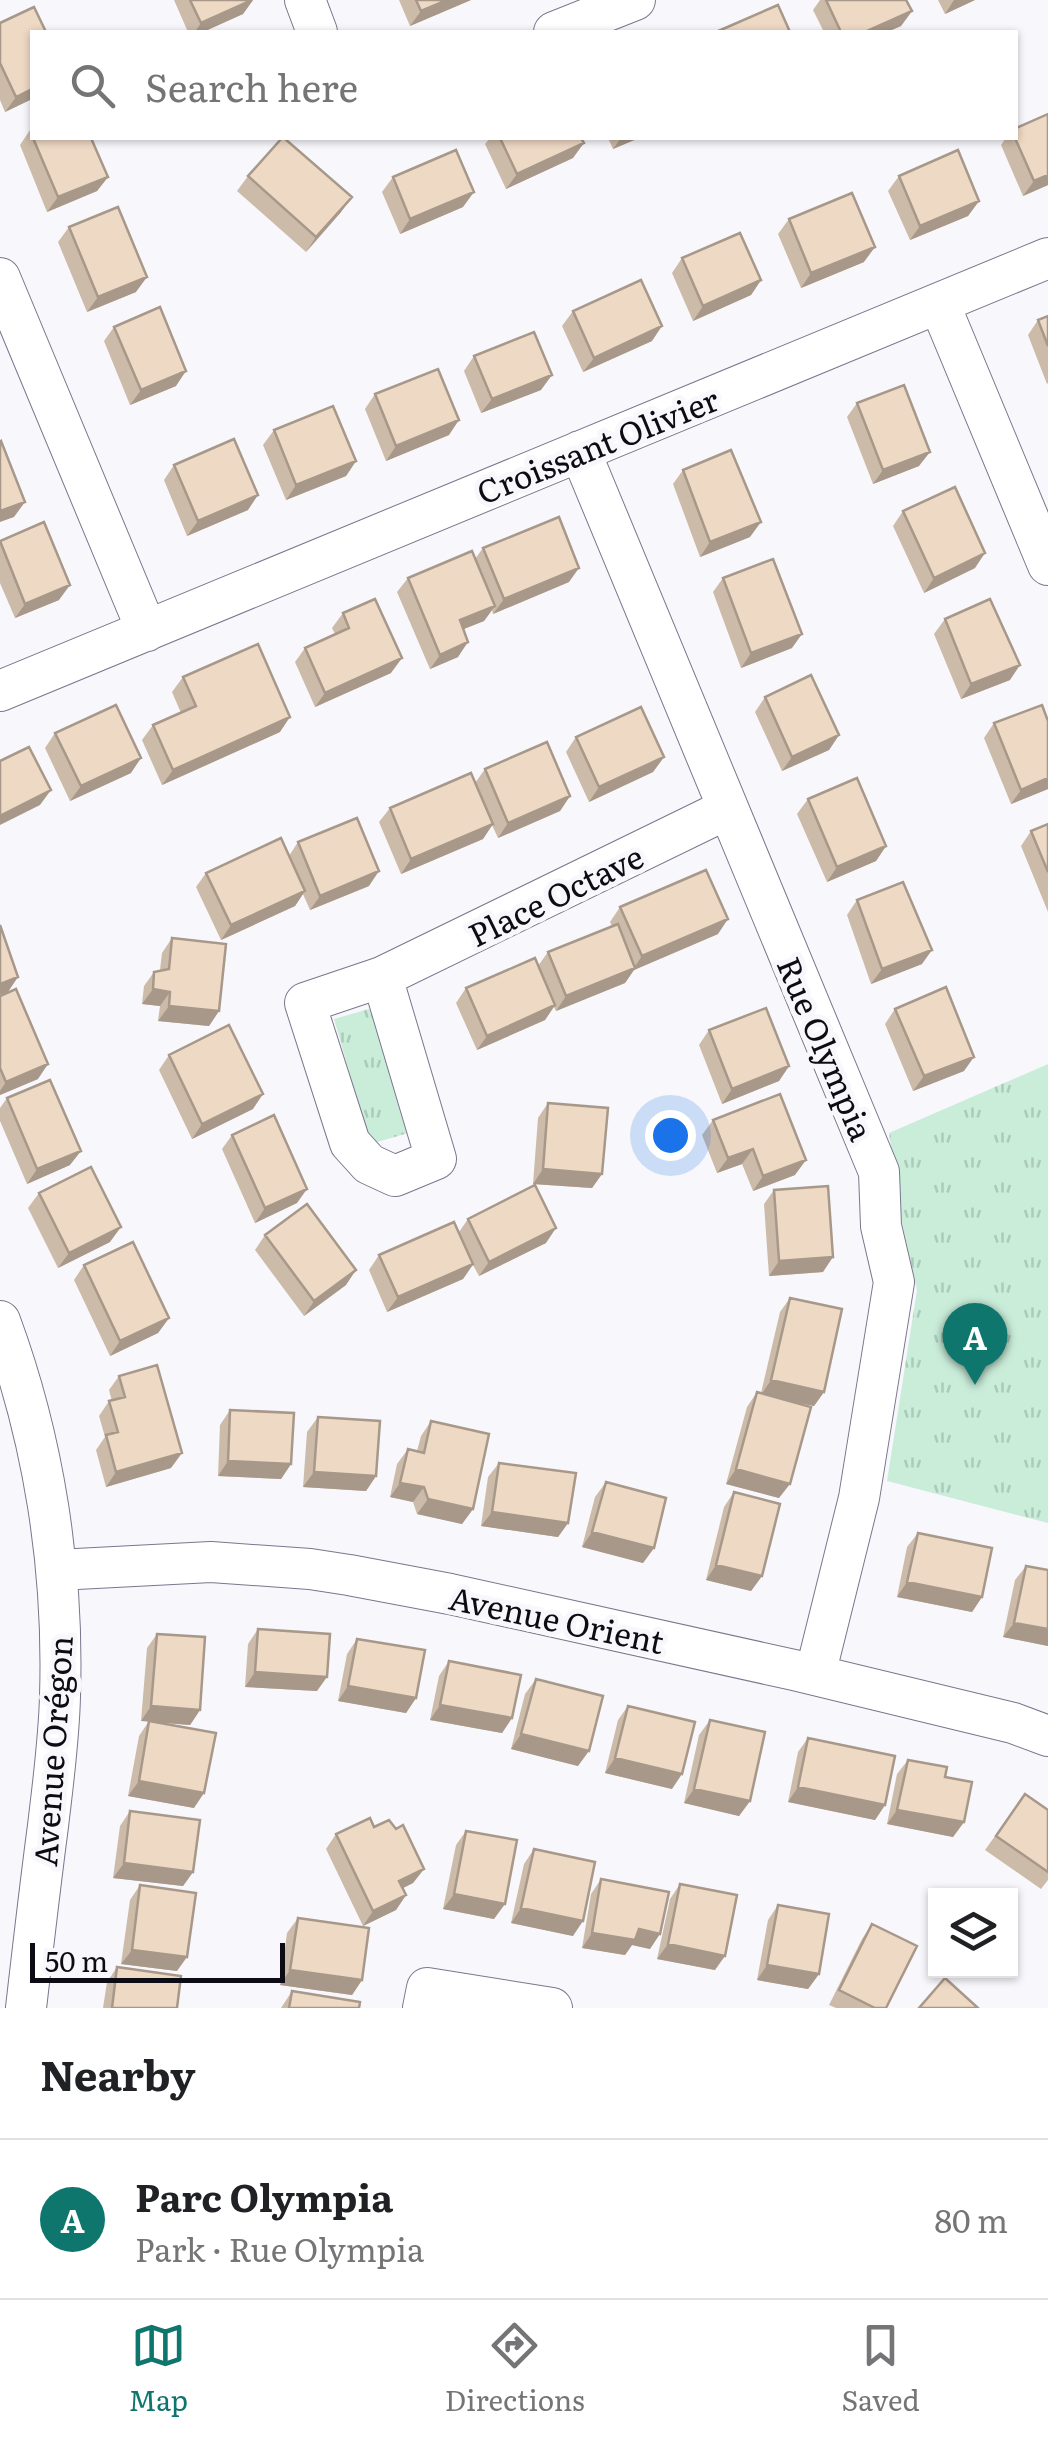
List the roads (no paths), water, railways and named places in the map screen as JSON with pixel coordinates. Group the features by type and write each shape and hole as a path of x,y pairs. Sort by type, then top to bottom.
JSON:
{"street":[{"path":"304,0 317,30"},
{"path":"559,30 634,0"},
{"name":"Croissant Olivier","path":"0,691 1048,258"},
{"path":"0,278 146,631"},
{"path":"939,303 1048,564"},
{"name":"Rue Olympia","path":"580,450 879,1172 881,1226 894,1282 858,1498 814,1675"},
{"name":"Place Octave","path":"382,977 436,1159 395,1176 369,1164 350,1143 305,1003 382,977 727,810"},
{"name":"Avenue Orégon","path":"0,1321 34,1435 58,1570 61,1629 59,1727 26,2008"},
{"name":"Avenue Orient","path":"58,1570 210,1562 310,1569 450,1594 814,1675 1048,1736"},
{"path":"424,2008 428,1988 552,2008"}],"place":[{"name":"Parc Olympia","path":"975,1385"}]}
